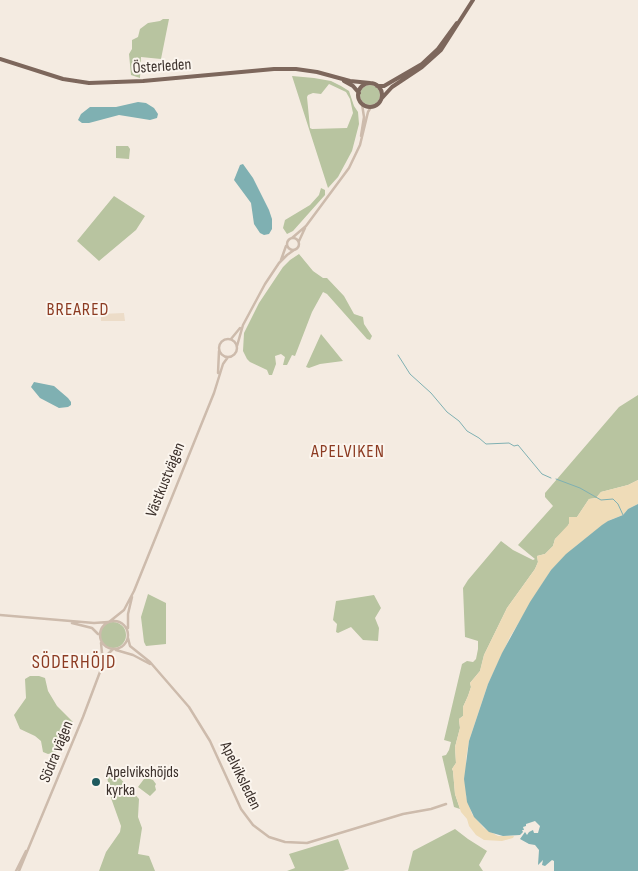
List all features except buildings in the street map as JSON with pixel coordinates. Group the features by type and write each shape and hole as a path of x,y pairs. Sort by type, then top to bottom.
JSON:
{"main road":[{"path":"377,86 384,86 401,77 432,56 445,41 472,0"},
{"path":"382,98 382,91 370,83 363,86 359,93 362,104 371,107 379,104 392,87 422,67 441,50 454,32 472,0"},
{"name":"Österleden","path":"0,59 63,79 89,83 144,81 274,69 307,70 350,81 370,83"},
{"name":"Österleden","path":"328,74 353,86 359,93"}],"street":[{"path":"360,145 364,117 362,104"},
{"path":"243,325 234,354 223,355 220,349 222,342 234,336 243,325 285,252 288,240 306,226 344,175 360,145 371,107"},
{"path":"279,263 287,254 298,247 306,226"},
{"path":"292,238 296,239 299,243"},
{"path":"286,244 289,249 294,250"},
{"path":"230,339 237,346"},
{"name":"Västkustvägen","path":"219,377 220,349"},
{"name":"Västkustvägen","path":"108,622 124,610 134,591 214,393 222,364 228,356"},
{"name":"Västkustvägen","path":"128,632 128,614 134,591"},
{"path":"0,616 94,623 116,621 122,623 128,632 128,638 123,646 114,650 106,647 96,630 64,621"},
{"path":"100,639 101,628 108,622"},
{"name":"Apelviksleden","path":"128,638 131,647 178,693 204,729 238,803 247,818 259,830 270,837 285,842 307,843 403,814 446,804"},
{"name":"Södra vägen","path":"100,639 104,656 102,669"},
{"name":"Södra vägen","path":"18,871 31,844 108,654 114,650"},
{"name":"Apelviksleden","path":"114,650 137,657 156,670"}],"green space":[{"path":"169,19 161,59 141,57 140,78 131,75 129,54 132,49 132,40 138,37 140,29 148,23"},
{"path":"292,76 331,81 341,86 349,91 358,112 359,124 352,151 338,177 328,188","holes":["329,84 346,92 350,99 353,113 347,128 310,128 308,95 313,93 321,94"]},
{"path":"370,85 377,88 380,95 377,102 370,105 363,102 360,95 363,88"},
{"path":"116,146 128,146 130,149 129,159 116,158"},
{"path":"321,188 325,190 325,195 293,231 287,234 283,228 285,220 310,205 319,195"},
{"path":"114,196 145,216 136,230 99,261 77,241"},
{"path":"299,254 313,271 323,278 327,278 344,296 354,314 363,317 364,324 372,336 370,340 367,339 327,294 323,292 312,312 295,356 292,355 287,365 283,365 285,357 281,354 275,356 276,364 272,375 269,375 267,370 247,359 243,351 244,333 259,303 283,267"},
{"path":"321,334 343,361 306,367"},
{"path":"638,395 638,480 628,485 601,492 596,498 589,499 577,517 570,521 567,528 555,539 553,546 545,554 537,556 538,562 535,569 507,608 484,655 480,671 470,683 471,687 463,707 463,716 459,719 460,728 455,747 456,763 452,769 455,794 460,809 454,807 442,756 446,755 451,742 444,740 462,664 467,661 473,662 476,659 478,649 478,641 465,637 463,588 501,541 513,550 533,560 535,559 518,545 553,506 545,497 545,493 619,407"},
{"path":"148,594 166,603 166,644 146,646 144,642 141,617"},
{"path":"374,595 381,608 375,618 379,628 378,641 363,640 351,627 338,633 336,632 337,624 333,620 336,601"},
{"path":"113,622 122,626 126,635 122,644 113,648 104,644 100,635 104,626"},
{"path":"30,676 45,678 48,691 57,706 73,722 60,751 48,754 43,752 41,741 20,729 14,715 26,698 25,679"},
{"path":"107,764 139,799 138,817 142,828 138,854 149,856 155,871 99,871 106,852 120,832 121,826 111,798 106,771"},
{"path":"147,778 153,780 156,784 156,790 150,796 138,787"},
{"path":"455,829 487,851 479,865 483,871 408,871 413,851"},
{"path":"338,839 349,869 343,871 287,871 295,868 289,854"}],"sand":[{"path":"638,480 638,504 628,509 623,515 610,520 576,546 551,570 510,637 488,684 469,741 466,759 466,796 472,814 484,828 498,836 514,836 502,841 484,840 476,835 461,812 455,794 452,769 456,763 455,747 460,728 459,719 463,716 463,707 471,687 470,683 480,671 484,655 507,608 535,569 538,562 537,556 545,554 553,546 555,539 569,524 569,517 577,517 589,499 596,498 601,492 628,485"}],"shaded area":[{"path":"124,313 125,321 101,321 101,314"}],"water":[{"path":"138,102 146,103 154,108 158,114 157,118 150,120 119,115 89,123 82,123 78,120 81,114 90,107 116,107"},
{"path":"243,164 253,178 269,210 272,219 272,229 269,234 264,235 260,233 254,224 251,203 234,180 240,165"},
{"path":"34,382 54,386 68,398 71,405 59,408 40,398 31,387"},
{"path":"638,504 638,871 554,871 554,861 552,860 545,866 542,865 543,860 538,865 539,850 535,845 520,839 525,832 527,835 533,830 534,833 538,833 540,826 535,821 526,824 520,835 503,836 489,832 474,817 467,802 464,779 469,741 488,684 502,653 530,602 551,570 566,554 602,525 623,515 628,509"}],"waterway":[{"path":"398,355 410,374 467,431 486,444 509,443 514,446 518,445 542,474 551,478"},
{"path":"556,479 580,488 601,500 613,499 618,504 623,515"}],"place":[{"name":"Apelvikshöjds kyrka","path":"96,782"}],"district":[{"name":"BREARED","path":"78,310"},
{"name":"APELVIKEN","path":"348,452"},
{"name":"SÖDERHÖJD","path":"74,663"}]}
